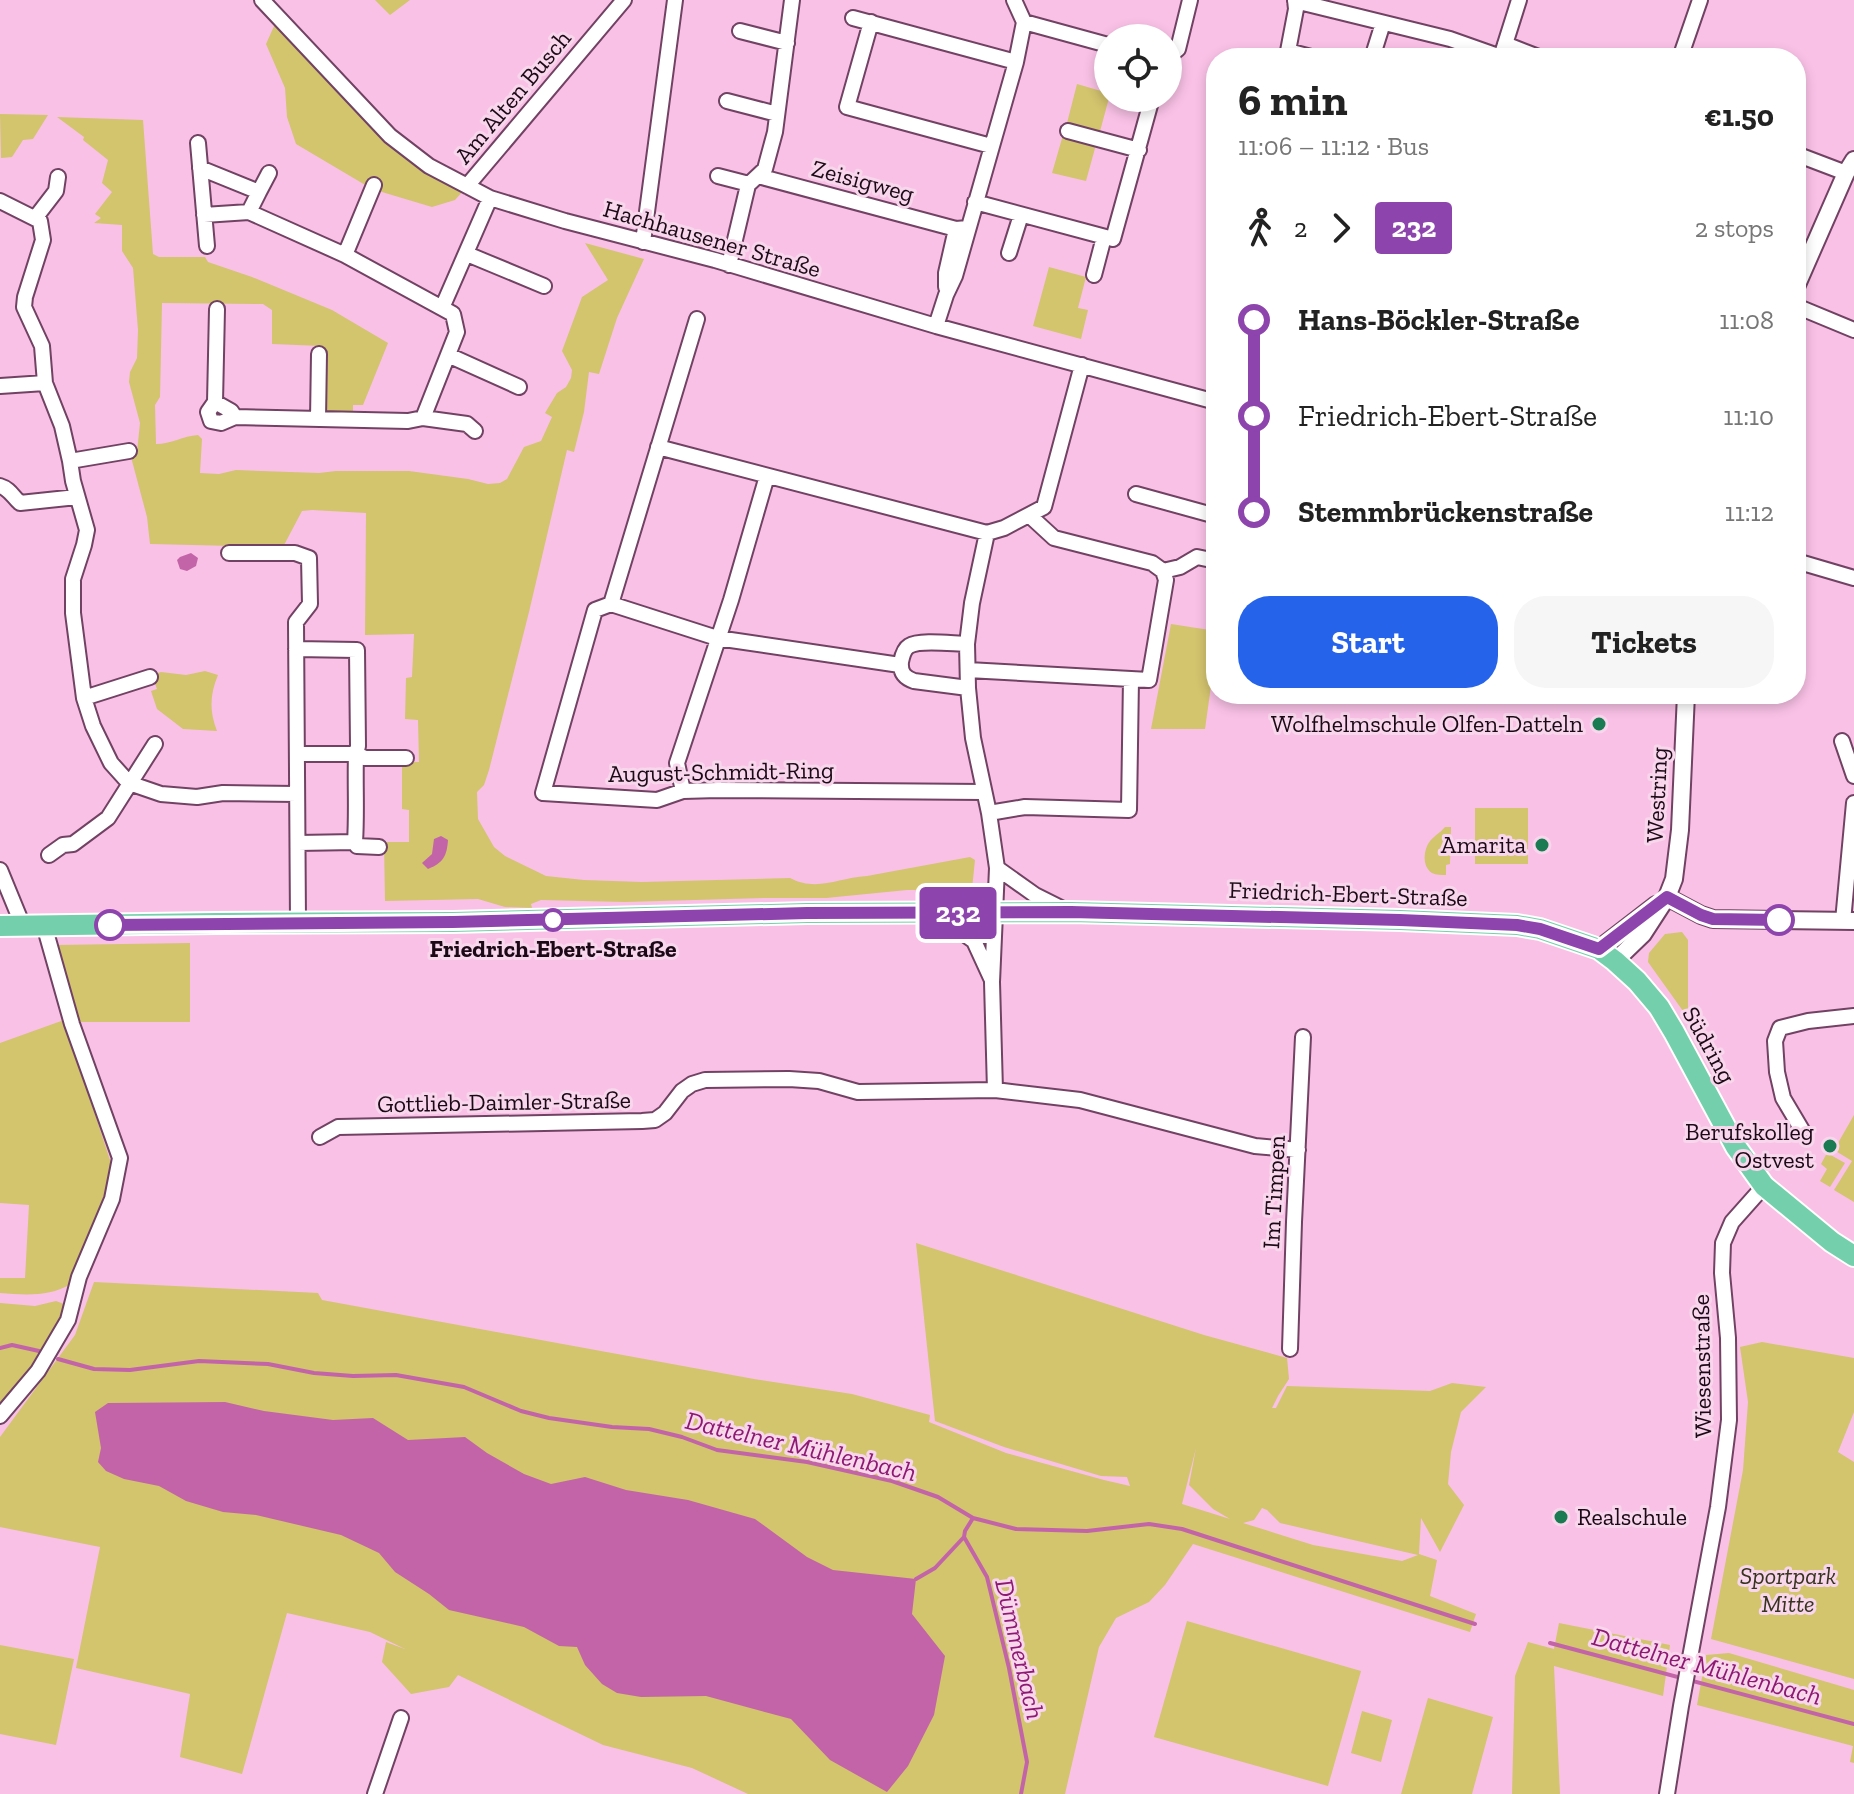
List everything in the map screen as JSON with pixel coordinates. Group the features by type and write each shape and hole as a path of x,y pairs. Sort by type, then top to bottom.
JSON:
{"main road":[{"name":"Friedrich-Ebert-Straße","path":"0,926 23,926 46,934 298,922 453,922 807,913 1071,912 1517,925 1540,929 1607,955"},
{"name":"Südring","path":"1607,955 1637,981 1659,1007 1736,1147 1764,1186 1832,1242 1854,1256"}],"street":[{"name":"Hachhausener Straße","path":"262,0 390,136 429,166 490,198 936,326 1206,399"},
{"name":"Am Alten Busch","path":"467,186 624,0"},
{"path":"643,242 675,0"},
{"path":"729,265 754,180 765,169 775,132 792,0"},
{"path":"936,326 955,276 962,228 975,202 1016,62 1024,22 1014,0"},
{"path":"1182,33 1190,0"},
{"path":"1289,48 1295,0 1484,48"},
{"path":"1505,48 1519,0"},
{"path":"1683,48 1700,0"},
{"path":"853,18 1016,62"},
{"path":"871,22 847,107 991,146"},
{"path":"1024,22 1094,41"},
{"path":"1375,48 1383,23"},
{"path":"740,31 787,43"},
{"path":"727,101 777,114"},
{"path":"975,202 1113,239 1148,112"},
{"path":"1068,131 1139,150"},
{"path":"198,143 207,246"},
{"path":"1806,156 1850,166 1806,265"},
{"path":"200,168 259,192"},
{"path":"249,212 269,173"},
{"name":"Zeisigweg","path":"718,176 754,180 962,228"},
{"path":"36,217 56,191 58,177"},
{"path":"345,255 374,185"},
{"path":"442,308 490,198"},
{"path":"0,201 40,221 43,240 24,307 42,346 45,383 62,426 87,530 73,579 73,613 84,698 93,726 111,763 129,783 161,794 197,797 223,793 297,794"},
{"path":"204,215 249,212 345,255 453,314 457,332 423,418"},
{"path":"1009,253 1021,215"},
{"path":"1094,275 1104,237"},
{"path":"467,254 544,286"},
{"path":"217,309 215,402 208,412 211,421 221,423 235,417 408,421 423,418 467,424 475,431"},
{"path":"1806,310 1854,330"},
{"name":"August-Schmidt-Ring","path":"697,319 611,604 595,610 543,793 657,800 683,791 984,792"},
{"path":"318,419 319,354"},
{"path":"448,355 519,387"},
{"path":"658,447 987,533 1004,528 1044,507 1082,365"},
{"path":"0,386 45,383"},
{"path":"70,461 129,451"},
{"path":"683,791 677,763 731,600 767,476"},
{"path":"0,486 7,488 20,503 77,497"},
{"path":"1136,494 1206,513"},
{"path":"968,670 1149,680 1166,580 1163,571 1152,563 1054,538 1029,515"},
{"path":"987,533 967,644 973,738 997,868 992,982 995,1090"},
{"path":"229,553 295,553 309,558 310,604 296,622 298,922"},
{"path":"1163,571 1180,567 1197,557 1206,559"},
{"path":"1806,564 1854,578"},
{"path":"611,604 717,638 900,665"},
{"path":"967,644 919,643 909,646 903,653 900,665 901,672 914,681 968,688"},
{"path":"296,649 357,650 355,842 357,846 379,847"},
{"path":"84,698 150,677"},
{"path":"989,813 1025,807 1129,810 1131,679"},
{"name":"Westring","path":"1607,955 1643,934 1667,897 1674,879 1678,860 1686,704"},
{"path":"1842,741 1854,776"},
{"path":"49,855 63,845 73,844 108,818 155,744"},
{"path":"297,754 406,758"},
{"path":"1667,897 1713,919 1848,921 1854,803"},
{"path":"298,843 355,842"},
{"name":"Friedrich-Ebert-Straße","path":"997,868 1035,895 1071,912"},
{"path":"0,870 23,926"},
{"path":"922,913 974,941 992,982"},
{"path":"0,1416 46,1360 68,1320 79,1277 112,1199 120,1158 72,1024 46,934"},
{"path":"1802,1130 1783,1098 1777,1072 1775,1041 1780,1028 1808,1021 1854,1016"},
{"name":"Im Timpen","path":"1290,1349 1303,1037"},
{"name":"Gottlieb-Daimler-Straße","path":"320,1137 338,1127 655,1120 665,1113 682,1091 705,1080 789,1079 819,1081 858,1092 995,1090 1080,1100 1255,1146 1298,1150"},
{"name":"Wiesenstraße","path":"1667,1794 1718,1507 1729,1420 1723,1243 1732,1222 1764,1186"},
{"path":"375,1794 401,1718"}],"green space":[{"path":"375,0 410,0 390,15"},
{"path":"275,24 323,75 463,191 455,200 432,207 372,189 296,144 287,117 285,88 266,44"},
{"path":"1077,84 1094,89 1094,112 1105,112 1099,135 1072,128 1067,123"},
{"path":"0,114 48,115 33,139 23,140 12,157 1,158"},
{"path":"57,117 143,120 153,254 159,257 205,257 208,262 332,310 388,343 363,405 353,405 353,414 328,413 324,407 322,346 272,344 272,310 263,304 162,303 160,397 155,405 156,444 198,435 202,439 200,473 219,474 236,470 319,473 409,471 488,484 500,483 507,479 524,447 541,441 552,417 545,413 571,378 572,370 562,351 582,297 608,280 585,243 644,259 617,318 599,374 589,372 584,412 574,452 567,450 489,770 484,785 477,792 478,819 494,847 505,856 546,876 642,882 790,878 818,884 970,857 975,860 972,889 959,894 907,890 826,898 625,902 541,900 531,904 532,908 505,907 478,899 385,901 384,842 409,842 409,810 402,809 402,762 419,762 418,720 405,719 406,678 412,677 414,634 365,635 366,513 302,511 283,547 150,544 147,517 131,457 135,457 137,452 140,423 129,382 137,358 138,330 133,268 122,251 122,225 94,223 101,218 95,214 112,192 102,183 108,160"},
{"path":"1063,135 1097,141 1086,181 1052,173"},
{"path":"1049,267 1086,277 1078,308 1088,310 1081,339 1033,326"},
{"path":"1171,624 1206,629 1206,704 1208,704 1205,729 1151,729"},
{"path":"205,671 218,675 212,703 217,731 183,729 157,709 151,691 157,689 152,675 161,672 186,675"},
{"path":"1475,808 1528,808 1528,864 1475,864"},
{"path":"1445,827 1451,827 1450,864 1446,865 1446,875 1437,875 1426,867 1425,853 1430,841"},
{"path":"1682,932 1688,940 1688,1008 1683,1011 1648,962 1649,953 1665,934"},
{"path":"190,943 190,1022 77,1022 56,945"},
{"path":"64,1020 111,1163 106,1190 71,1284 45,1293 0,1293 0,1278 25,1278 29,1205 0,1203 0,1043"},
{"path":"1854,1115 1854,1202 1834,1190 1852,1161 1834,1150"},
{"path":"1827,1153 1845,1163 1830,1187 1820,1181 1827,1169 1821,1164"},
{"path":"916,1243 1204,1335 1287,1358 1289,1379 1272,1408 1276,1408 1287,1386 1430,1391 1452,1383 1486,1387 1461,1412 1451,1452 1448,1484 1464,1505 1440,1552 1421,1518 1419,1554 1437,1560 1430,1596 1476,1614 1470,1632 1193,1544 1165,1585 1149,1602 1116,1618 1099,1647 1065,1794 748,1794 692,1768 603,1745 458,1675 449,1687 411,1694 382,1662 386,1642 405,1649 370,1632 287,1613 242,1774 180,1757 190,1694 76,1668 100,1547 0,1527 0,1437 75,1335 94,1282 318,1293 322,1300 852,1394 930,1415 929,1422 1006,1453 1130,1486 1127,1477 1101,1476 1004,1447 935,1421","holes":["1196,1448 1189,1485 1213,1509 1230,1519 1182,1504","1262,1508 1280,1523 1418,1555 1402,1561 1313,1545 1243,1523 1254,1520"]},
{"path":"56,1301 64,1304 62,1320 19,1387 0,1408 0,1303 35,1306"},
{"name":"Sportpark Mitte","path":"1762,1342 1854,1358 1854,1412 1838,1452 1854,1462 1854,1679 1711,1639 1743,1470 1748,1402 1740,1347"},
{"path":"1187,1621 1361,1671 1328,1786 1154,1737"},
{"path":"1559,1623 1670,1645 1663,1696 1554,1666 1560,1794 1512,1794 1515,1676 1528,1642 1554,1649"},
{"path":"0,1645 74,1659 56,1745 0,1734"},
{"path":"1729,1653 1854,1690 1854,1763 1850,1762 1853,1746 1697,1705 1706,1655"},
{"path":"1428,1698 1493,1717 1472,1794 1401,1794"},
{"path":"1362,1711 1392,1720 1381,1762 1351,1753"}],"shaded area":[{"path":"191,553 198,558 196,566 187,571 180,569 177,560"},
{"path":"441,836 448,840 445,855 428,869 422,863 432,854 434,839"},
{"path":"225,1402 264,1411 333,1420 373,1418 408,1440 465,1437 524,1474 551,1484 585,1477 626,1490 688,1500 755,1519 807,1557 833,1570 916,1579 912,1614 945,1656 934,1715 908,1766 887,1792 830,1760 791,1719 706,1696 641,1697 617,1693 602,1684 585,1665 577,1647 559,1646 524,1627 449,1610 395,1572 379,1553 341,1535 256,1515 223,1512 186,1501 159,1486 124,1479 106,1471 98,1462 101,1448 95,1412 108,1403"}],"waterway":[{"name":"Dattelner Mühlenbach","path":"0,1348 12,1345 39,1351"},
{"name":"Dattelner Mühlenbach","path":"58,1359 94,1369 130,1370 199,1361 268,1364 314,1373 396,1375 464,1387 521,1411 549,1418 649,1429 717,1450 807,1462 892,1481 938,1497 973,1518 1016,1529 1087,1531 1149,1524 1182,1529 1475,1624"},
{"name":"Dümmerbach","path":"973,1518 964,1537 987,1577 1009,1668 1027,1762 1021,1794"},
{"path":"916,1579 935,1568 964,1537"},
{"name":"Dattelner Mühlenbach","path":"1550,1643 1854,1724"}],"bus line":[{"name":"232","path":"110,925 453,922 807,913 1139,913 1517,925 1540,929 1599,949 1667,897 1713,919 1779,920"}],"place":[{"name":"Wolfhelmschule Olfen-Datteln","path":"1599,724"},
{"name":"Amarita","path":"1542,845"},
{"name":"Friedrich-Ebert-Straße","path":"553,920"},
{"name":"Berufskolleg Ostvest","path":"1830,1146"},
{"name":"Realschule","path":"1561,1517"}]}
